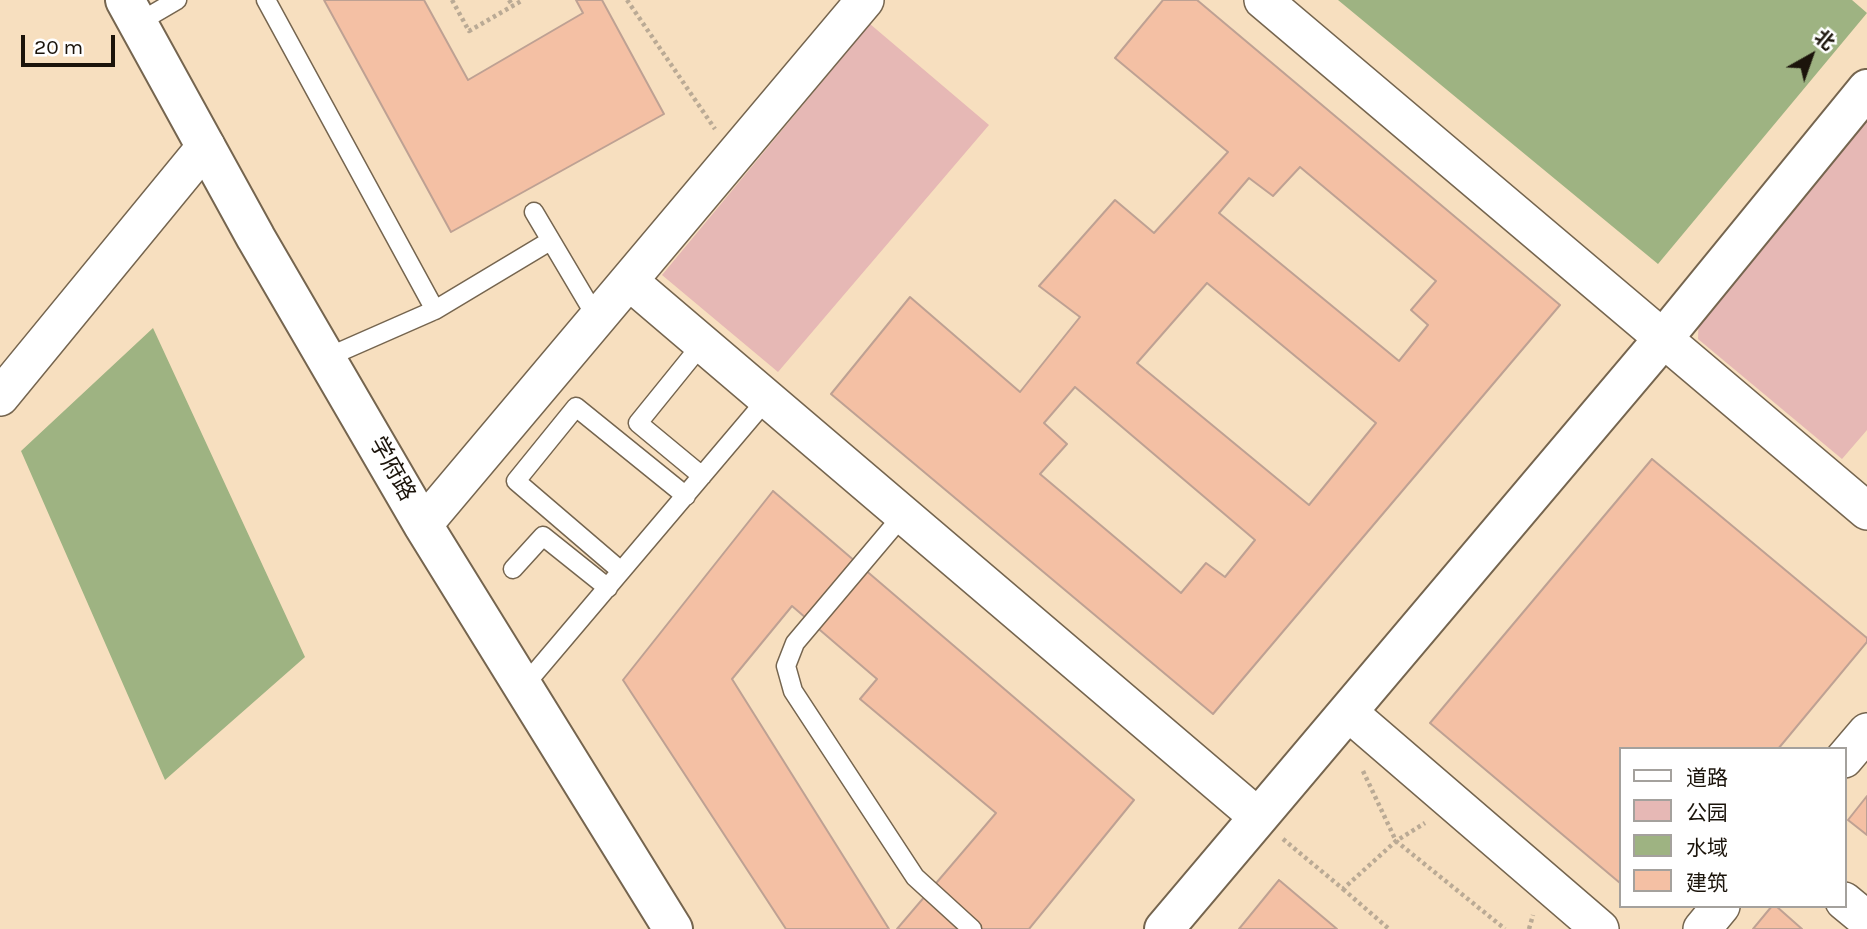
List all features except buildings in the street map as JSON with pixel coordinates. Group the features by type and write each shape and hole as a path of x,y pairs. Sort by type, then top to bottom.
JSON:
{"street":[{"path":"424,525 865,0"},
{"path":"1263,0 1867,511"},
{"name":"学府路","path":"131,12 424,525 673,929"},
{"path":"1164,929 1662,340 1867,89"},
{"path":"0,397 206,146"},
{"path":"629,281 1258,817"},
{"path":"1344,718 1456,805 1600,929"},
{"path":"1846,757 1867,732"},
{"path":"1846,903 1867,920"},
{"path":"1702,929 1719,908"}],"lane":[{"path":"131,12 177,0"},
{"path":"265,0 435,310"},
{"path":"534,212 598,320"},
{"path":"328,356 435,310 550,241"},
{"path":"702,344 638,424 702,476"},
{"path":"523,687 767,399"},
{"path":"621,571 516,481 576,407 686,496"},
{"path":"903,515 795,643 786,666 793,691 915,877 972,929"},
{"path":"513,569 543,536 608,588"}],"path":[{"path":"452,0 469,31 523,0"},
{"path":"509,0 513,6"},
{"path":"627,0 733,156"},
{"path":"1344,718 1396,841 1505,929"},
{"path":"1343,889 1396,841 1456,805"},
{"path":"1258,817 1389,929"}],"shaded area":[{"path":"0,0 1867,0 1867,929 0,929"}],"green space":[{"path":"870,24 989,125 778,372 662,275"},
{"path":"1867,112 1867,430 1842,459 1698,339 1699,309"}],"water":[{"path":"1338,0 1852,0 1867,13 1658,264"},
{"path":"153,328 305,657 165,780 21,451"}]}
